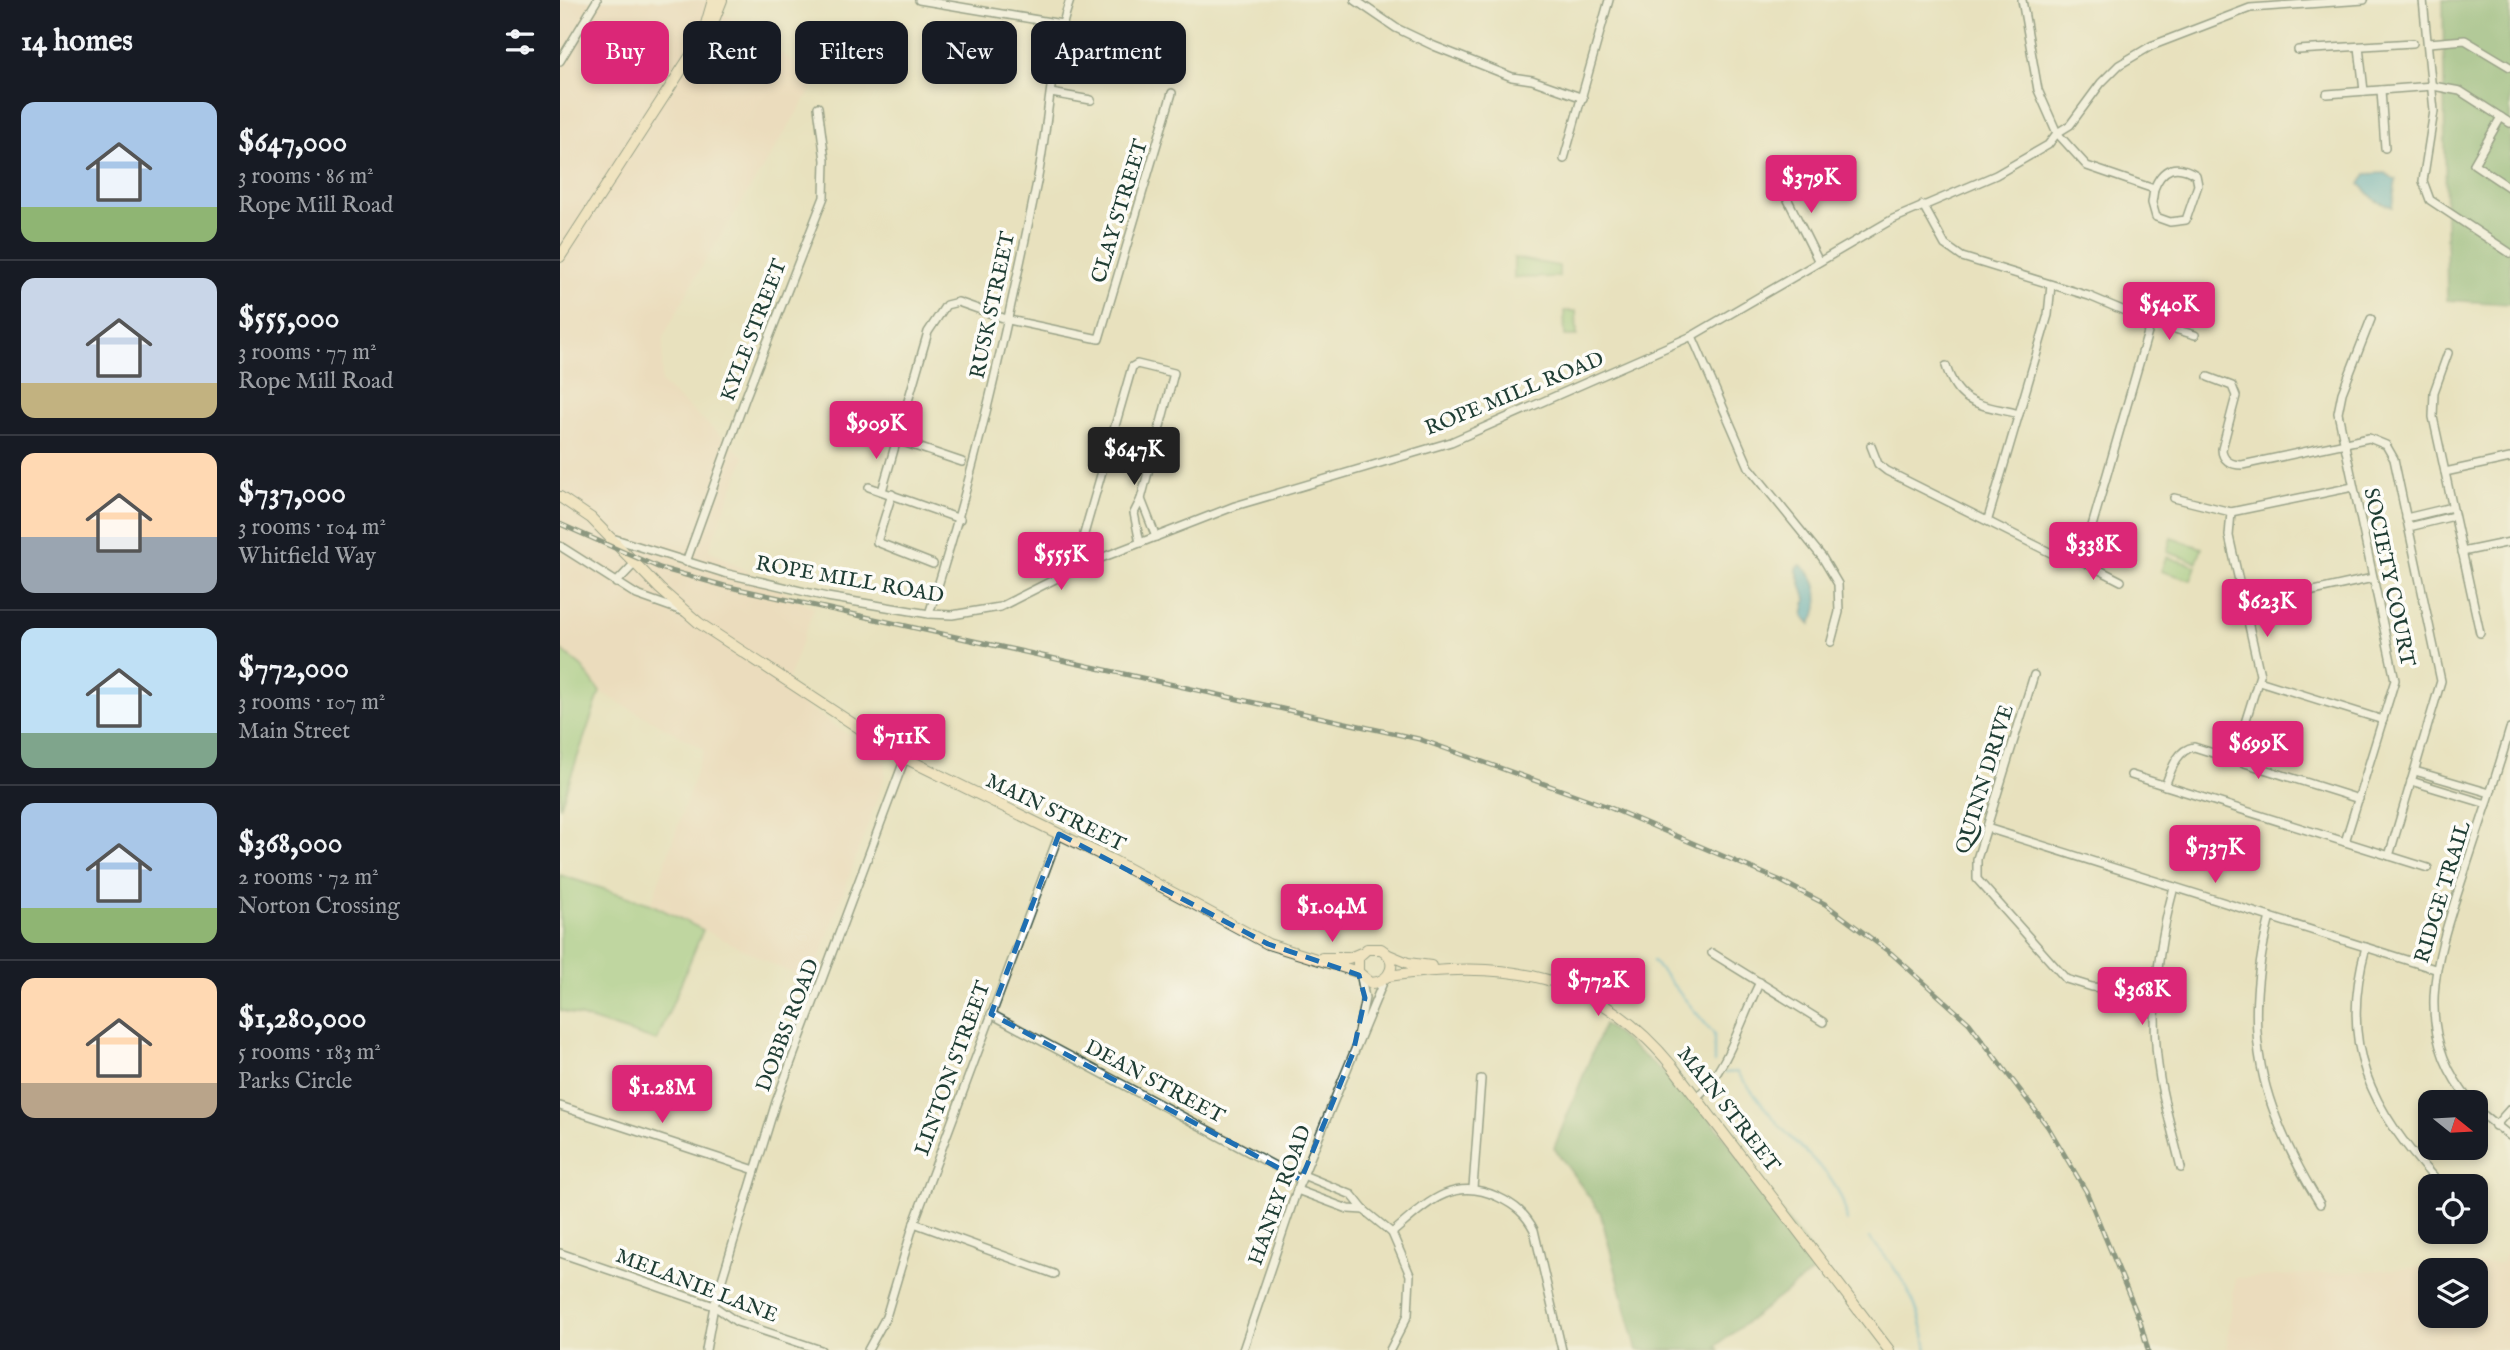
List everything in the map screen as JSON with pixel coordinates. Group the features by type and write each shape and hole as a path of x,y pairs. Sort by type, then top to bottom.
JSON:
{"main road":[{"path":"707,21 713,0"},
{"path":"714,21 722,0"},
{"path":"560,257 683,67"},
{"name":"MAIN STREET","path":"560,496 611,538 686,612 905,758 1059,834 1242,932 1302,956 1360,975 1374,983 1386,978 1442,968"},
{"name":"MAIN STREET","path":"1302,956 1340,959 1377,948 1408,963 1442,968 1518,972 1549,979 1588,994 1620,1014 1646,1036 1697,1097 1889,1350"},
{"path":"1360,975 1357,961 1364,950"},
{"path":"1386,978 1392,965 1388,955"}],"street":[{"path":"560,61 597,0"},
{"path":"919,0 1044,21"},
{"name":"RUSK STREET","path":"1063,21 1070,0"},
{"path":"1354,0 1396,28 1434,46 1512,78 1532,80 1583,99"},
{"path":"2022,0 2038,90 2057,133 2087,166 2154,189"},
{"name":"ROPE MILL ROAD","path":"611,538 686,562 827,597 929,614 951,615 1000,607 1094,561 1235,506 1451,442 1692,336 1818,260 1923,205 1996,175 2048,145 2057,133 2070,125 2101,83 2119,65 2173,36 2249,4 2364,0"},
{"path":"2423,0 2434,111 2423,181 2430,201 2510,253"},
{"path":"1564,159 1583,99 1606,2"},
{"path":"2429,43 2465,40 2510,67"},
{"path":"2298,50 2413,43"},
{"path":"2359,47 2364,91"},
{"name":"RUSK STREET","path":"929,614 960,519 1009,320 1040,167 1052,84"},
{"path":"2327,94 2433,86 2460,91 2510,123"},
{"path":"2381,90 2385,148"},
{"path":"1051,93 1091,100"},
{"name":"CLAY STREET","path":"1009,320 1099,339 1172,93"},
{"name":"KYLE STREET","path":"686,562 744,399 824,197 825,160 818,107"},
{"path":"2501,117 2474,164 2510,188"},
{"path":"2183,167 2196,175 2198,185 2186,220 2170,222 2156,217 2152,203 2154,189 2160,175 2172,168 2183,167"},
{"path":"1779,183 1818,260"},
{"path":"1923,205 1936,232 1954,253 1978,264 2089,296 2151,322 2195,335"},
{"path":"1988,519 2048,315 2051,285"},
{"path":"882,491 928,332 946,305 958,302 1009,320"},
{"name":"SOCIETY COURT","path":"2345,842 2395,680 2338,413 2339,400 2371,319"},
{"path":"2078,559 2088,540 2151,322"},
{"path":"1692,336 1749,467 1822,557 1838,584 1839,612 1831,642"},
{"path":"2448,353 2434,392 2432,406 2480,633"},
{"path":"1094,561 1084,534 1132,367 1137,364 1174,373 1135,513 1140,543"},
{"path":"1946,366 1952,385 1962,397 2019,414"},
{"path":"2208,377 2229,383 2236,396 2222,449 2222,455 2229,462 2242,465 2343,442 2376,439 2390,450 2441,681 2389,856"},
{"path":"897,440 962,462"},
{"path":"1871,446 1878,464 1887,471 2065,559 2078,559 2121,581"},
{"path":"2445,472 2510,458"},
{"path":"869,487 960,519"},
{"path":"2174,498 2231,512 2353,487"},
{"path":"892,494 877,542 933,564"},
{"path":"1141,499 1156,537"},
{"path":"2406,518 2452,507"},
{"path":"2231,512 2229,536 2259,681 2234,758"},
{"path":"2409,527 2455,516"},
{"path":"2462,552 2510,542"},
{"path":"560,546 644,598 686,612"},
{"path":"616,583 635,563"},
{"path":"2245,606 2373,578"},
{"name":"QUINN DRIVE","path":"2034,675 1977,859 1977,879 2059,973 2082,985 2155,992"},
{"path":"2259,681 2383,720"},
{"name":"RIDGE TRAIL","path":"2461,1090 2442,1052 2434,1009 2435,969 2510,729"},
{"path":"2165,786 2174,764 2188,747 2234,758 2359,799"},
{"name":"DOBBS ROAD","path":"706,1350 714,1306 788,1070 905,758"},
{"path":"2415,771 2490,793"},
{"path":"2131,775 2428,868"},
{"path":"2412,781 2487,804"},
{"path":"1987,828 2435,969"},
{"name":"LINTON STREET","path":"868,1350 886,1317 914,1223 1059,834"},
{"path":"2174,887 2164,921 2155,992 2160,1079 2181,1168"},
{"path":"2270,917 2256,995 2263,1075 2282,1136 2320,1204"},
{"path":"2366,947 2360,967 2356,1009 2359,1050 2390,1126 2431,1174"},
{"path":"1712,953 1823,1022"},
{"name":"HANEY ROAD","path":"1353,1053 1365,998 1360,975"},
{"name":"HANEY ROAD","path":"1242,1350 1297,1190 1386,978"},
{"path":"1697,1097 1708,1088 1760,982"},
{"name":"DEAN STREET","path":"991,1014 1302,1178 1352,1195 1364,1210 1392,1233"},
{"path":"1473,1188 1480,1079"},
{"path":"560,1106 755,1170"},
{"path":"2495,1126 2510,1109"},
{"path":"2488,1119 2510,1136"},
{"path":"1390,1350 1408,1315 1410,1275 1392,1233 1429,1201 1450,1191 1473,1188 1513,1205 1528,1218 1534,1230 1562,1350"},
{"path":"1297,1190 1348,1209 1364,1210"},
{"path":"914,1223 1054,1274"},
{"name":"MELANIE LANE","path":"560,1253 714,1306 737,1322 821,1350"}],"highlighted area":[{"path":"1059,834 1268,944 1359,975 1365,998 1353,1053 1301,1180 991,1014"}],"shaded area":[{"path":"560,0 714,0 713,5 736,21 683,21 683,84 781,84 781,53 795,63 795,84 815,84 696,276 664,336 661,383 745,457 709,550 814,608 784,691 886,761 884,779 811,983 704,930 657,1041 560,1010 656,1040 702,930 651,904 704,749 600,692 582,667 560,649"},
{"path":"2510,1240 2510,1350 2226,1350 2235,1278 2418,1268 2418,1328 2488,1328 2488,1264 2502,1263"}],"green space":[{"path":"2443,0 2510,0 2510,304 2447,300"},
{"path":"1514,258 1559,266 1559,277 1514,278"},
{"path":"1564,311 1576,311 1577,336 1565,336"},
{"path":"2171,538 2202,548 2197,562 2167,552"},
{"path":"2166,557 2196,566 2191,580 2161,571"},
{"path":"560,649 582,667 600,692 560,808"},
{"path":"560,875 651,904 703,930 657,1041 560,1010"},
{"path":"1604,1024 1693,1096 1821,1265 1716,1346 1719,1350 1637,1350 1600,1212 1554,1148"}],"water":[{"path":"2385,173 2396,180 2392,207 2376,201 2360,184 2366,174"},
{"path":"1801,565 1812,577 1817,592 1817,608 1811,624 1803,616 1806,599 1796,568"}],"waterway":[{"path":"1653,961 1714,1034 1714,1063"},
{"path":"1725,1073 1737,1072 1778,1124 1820,1166 1841,1196 1847,1221"},
{"path":"1869,1238 1907,1289 1920,1318 1927,1350"}],"railway":[{"path":"560,524 660,568 725,586 1419,739 1606,806 1779,880 1825,904 1892,954 1969,1023 2048,1127 2086,1191 2140,1321 2148,1350"}]}
